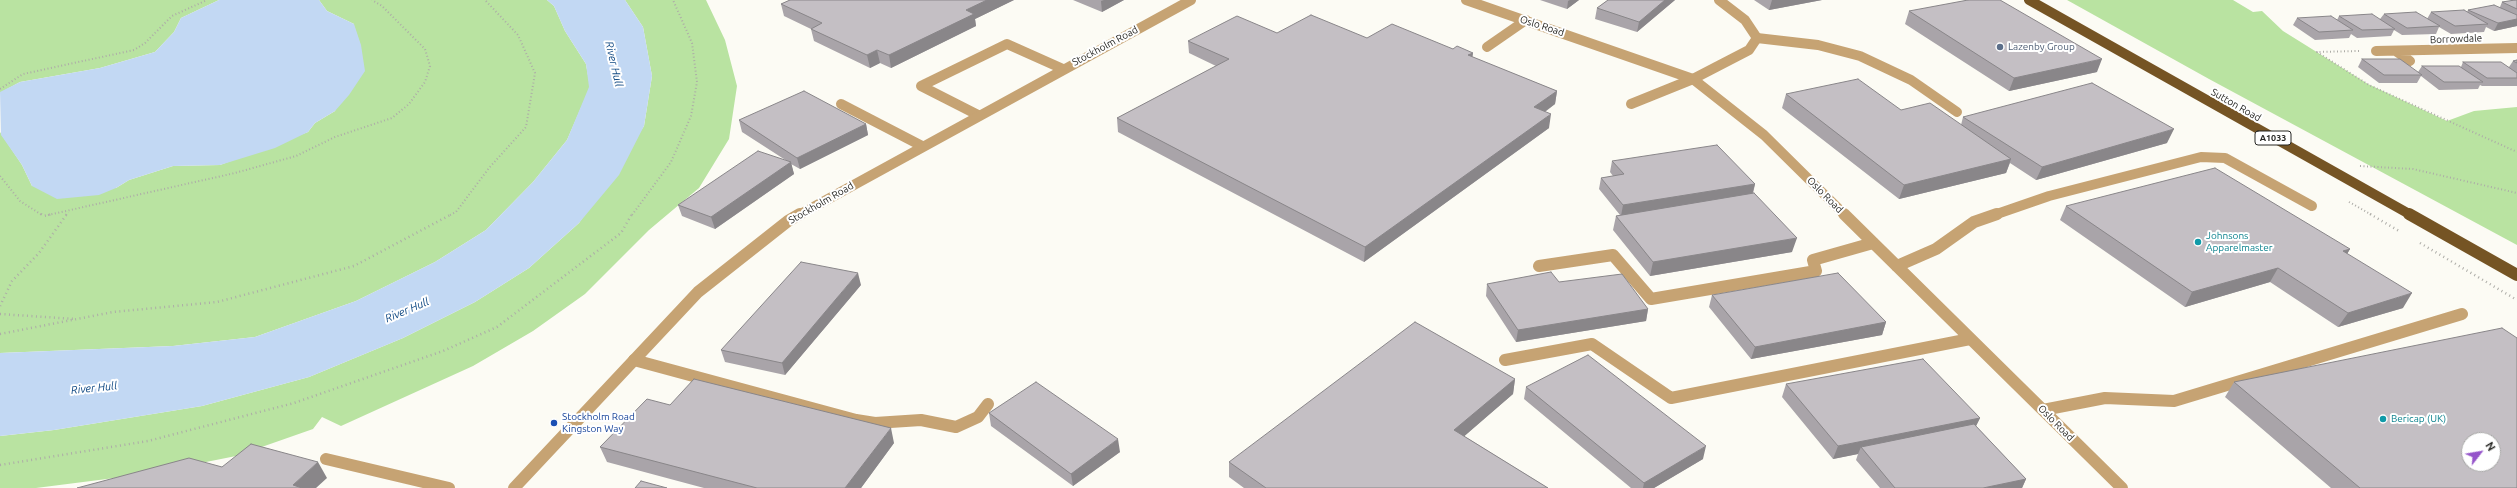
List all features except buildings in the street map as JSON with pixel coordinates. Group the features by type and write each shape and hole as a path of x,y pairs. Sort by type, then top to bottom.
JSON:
{"highway":[{"name":"Sutton Road","path":"2029,0 2517,276"}],"street":[{"name":"Stockholm Road","path":"514,488 698,292 788,221 978,115 1191,0"},
{"name":"Oslo Road","path":"1466,0 1629,54 1693,79 1721,99 1764,135 2122,488"},
{"path":"1718,0 1745,20 1757,38 1818,45 1860,56 1911,80 1957,112"},
{"path":"1487,47 1526,20"},
{"path":"1631,104 1693,79 1748,50 1757,38"},
{"path":"978,115 921,86 1007,44 1063,69"},
{"name":"Borrowdale","path":"2376,51 2396,52 2517,48"},
{"name":"Borrowdale","path":"2396,52 2410,61"},
{"path":"841,104 922,146"},
{"path":"1897,266 1936,249 1974,222 2049,196 2201,157 2225,158 2312,206"},
{"path":"1539,266 1613,255 1651,299 1816,271 1813,260 1873,243"},
{"path":"2043,410 2105,398 2174,401 2462,314"},
{"path":"1505,360 1592,344 1671,398 1970,339"},
{"path":"634,360 856,420 875,423 922,420 956,427 978,416 988,404"},
{"path":"326,459 449,488"}],"path":[{"path":"0,89 23,74 134,50 145,43 172,16 207,0"},
{"path":"0,176 20,201 44,216 68,212 235,173 296,156 335,137 392,118 409,104 425,82 430,66 425,49 382,6 372,0"},
{"path":"0,334 113,312 217,302 354,266 456,212 490,168 526,127 535,73 518,35 485,0"},
{"path":"0,465 148,441 294,403 443,351 497,327 621,233 639,203 671,162 691,116 697,82 692,43 673,0"},
{"path":"2376,51 2317,52 2369,85 2517,152"},
{"path":"2354,166 2413,169 2517,192"},
{"path":"0,306 12,281 39,253 68,212"},
{"path":"0,314 81,319"}],"green space":[{"path":"0,0 219,0 181,18 174,32 155,52 100,68 20,82 0,93"},
{"path":"319,0 547,0 554,6 565,31 586,64 590,87 567,140 533,182 486,230 435,262 356,301 255,337 173,346 0,353 0,132 22,165 32,186 116,188 129,180 173,166 220,165 308,132 315,123 335,111 354,24 327,11"},
{"path":"625,0 706,0 725,40 737,86 729,139 699,188 649,230 585,294 533,331 473,366 341,426 322,417 313,429 236,456 146,474 36,488 0,488 0,436 54,430 202,406 309,377 403,338 475,302 529,268 579,223 644,126 652,76 643,27"},
{"path":"2067,0 2233,0 2253,12 2262,11 2283,31 2368,84 2447,121 2474,111 2517,107 2517,245 2209,79"}],"water":[{"path":"219,0 319,0 327,11 354,24 361,45 365,71 349,95 335,111 315,123 308,132 275,148 220,165 173,166 129,180 116,188 99,195 57,199 32,186 22,165 1,135 0,92 20,82 100,68 155,52 174,32 181,18"},
{"name":"River Hull","path":"547,0 625,0 643,27 652,76 644,126 619,175 579,223 529,268 475,302 403,338 309,377 202,406 54,430 0,436 0,353 173,346 255,337 356,301 435,262 486,230 533,182 567,140 589,87 586,64 565,31 554,6"}],"place":[{"name":"Lazenby Group","path":"2000,47"},
{"name":"Johnsons Apparelmaster","path":"2198,242"},
{"name":"Bericap (UK)","path":"2383,419"},
{"name":"Stockholm Road Kingston Way","path":"554,423"}]}
